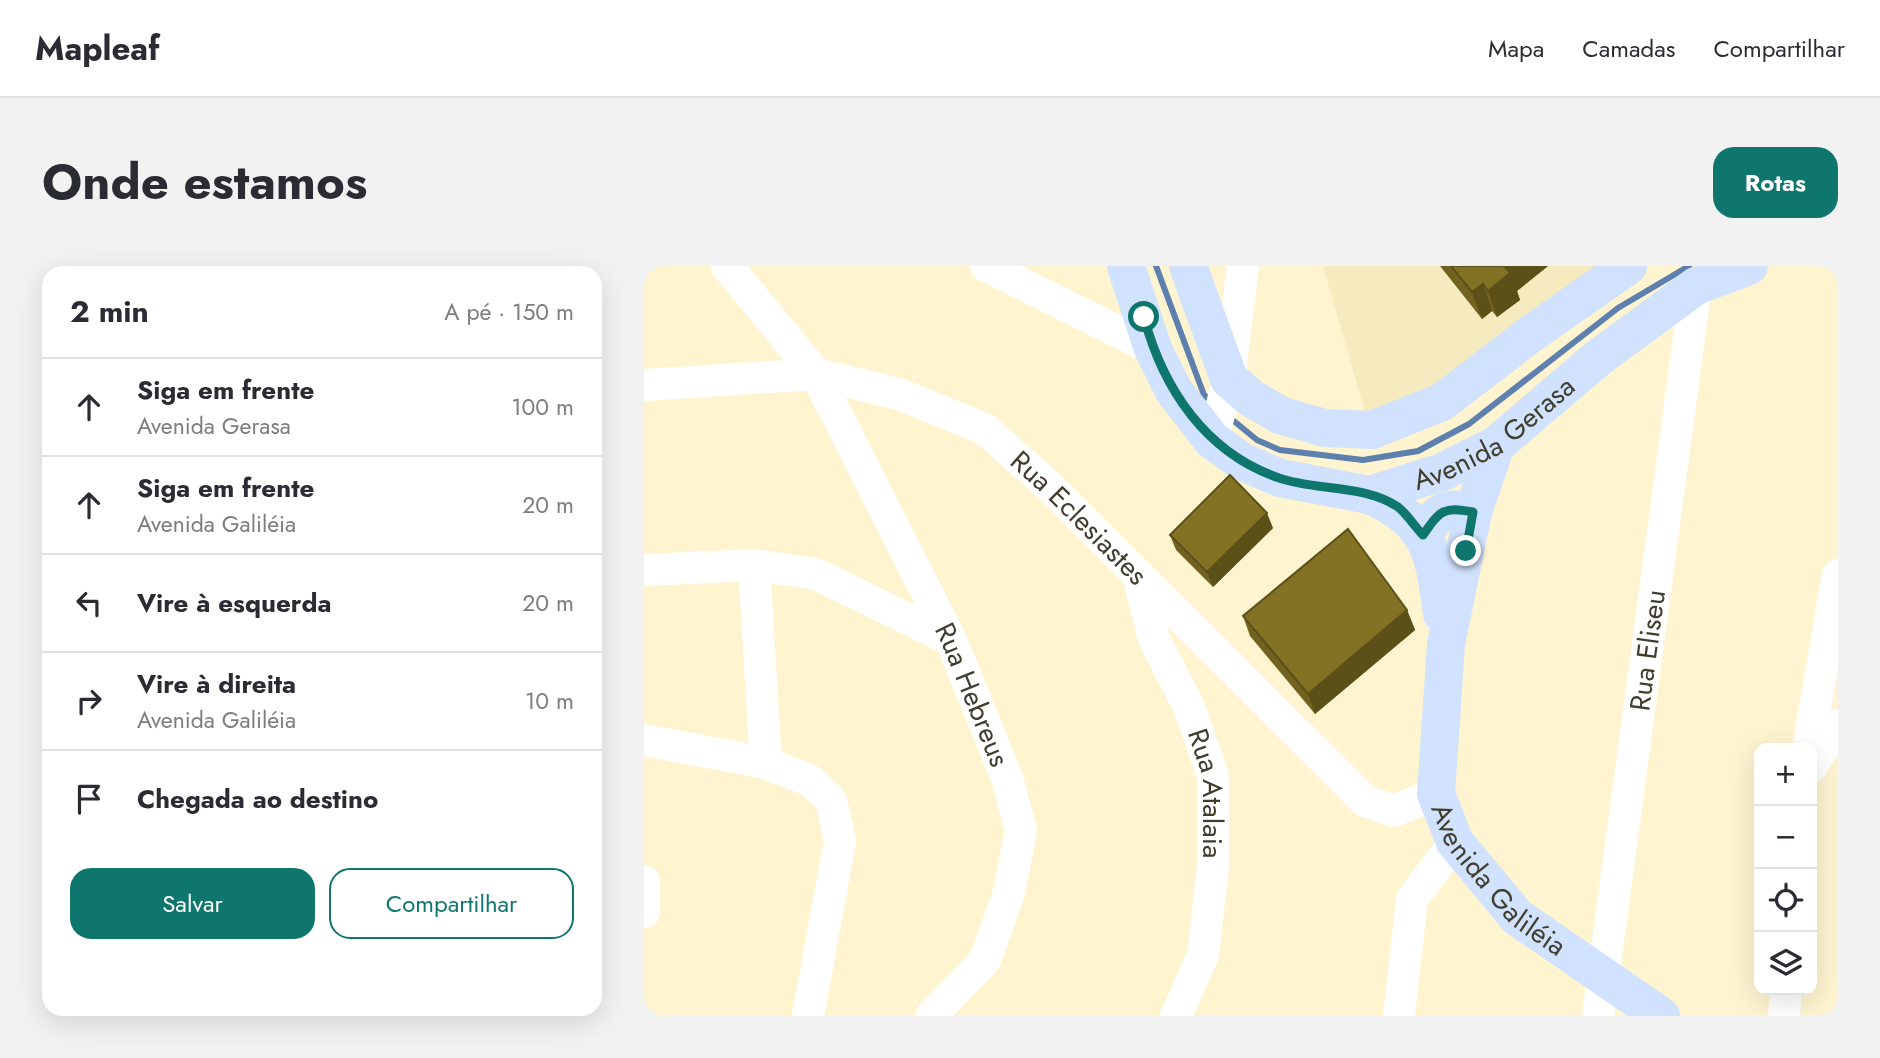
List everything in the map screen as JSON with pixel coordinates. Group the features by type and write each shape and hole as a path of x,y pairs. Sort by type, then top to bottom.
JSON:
{"main road":[{"name":"Avenida Gerasa","path":"1126,266 1153,349 1174,391 1220,412 1241,461 1280,478 1369,495 1442,472 1496,444 1598,358 1696,286 1749,266"},
{"path":"1188,266 1220,412"},
{"name":"Avenida Gerasa","path":"1220,412 1251,398 1282,416 1325,428 1372,430 1442,402 1483,369 1613,276"},
{"name":"Avenida Galiléia","path":"1496,444 1473,512 1446,643 1436,794 1455,842 1517,917 1661,1016"},
{"name":"Avenida Galiléia","path":"1369,495 1398,508 1423,535 1436,564 1446,643"},
{"path":"1423,535 1438,513 1451,508 1473,512"}],"street":[{"path":"986,266 1153,349"},
{"path":"1220,412 1243,266"},
{"name":"Rua Hebreus","path":"741,271 816,374 951,640 1008,781 1021,831 1008,896 985,960 931,1016"},
{"name":"Rua Eliseu","path":"1598,1016 1696,286"},
{"name":"Rua Eclesiastes","path":"644,385 816,374 899,394 985,429 1050,487 1365,801 1394,811 1436,794"},
{"path":"644,570 754,565 816,574 951,640"},
{"path":"754,565 766,762"},
{"path":"1809,743 1838,575"},
{"name":"Rua Atalaia","path":"1139,578 1154,639 1189,707 1213,776 1213,867 1203,955 1176,1016"},
{"path":"1817,758 1838,725"},
{"path":"644,740 766,762 811,781 831,800 840,841 808,1016"},
{"path":"1399,1016 1412,899 1455,842"},
{"path":"644,881 644,912"},
{"path":"1784,1016 1786,995"}],"shaded area":[{"path":"1323,266 1596,266 1453,376 1395,405 1365,412"}],"building":[{"path":"1451,266 1506,266 1510,273 1488,291 1483,284 1472,292"},
{"path":"1230,475 1267,513 1207,572 1170,535"},
{"path":"1348,529 1407,610 1308,694 1243,616"}],"waterway":[{"path":"1156,266 1204,395 1213,403"},
{"path":"1229,417 1257,440 1280,450 1363,460 1418,451 1469,424 1618,308 1689,266"}],"route":[{"path":"1144,317 1153,349 1174,391 1212,440 1241,461 1280,478 1369,495 1398,508 1423,535 1438,513 1451,508 1473,512 1466,551"}]}
